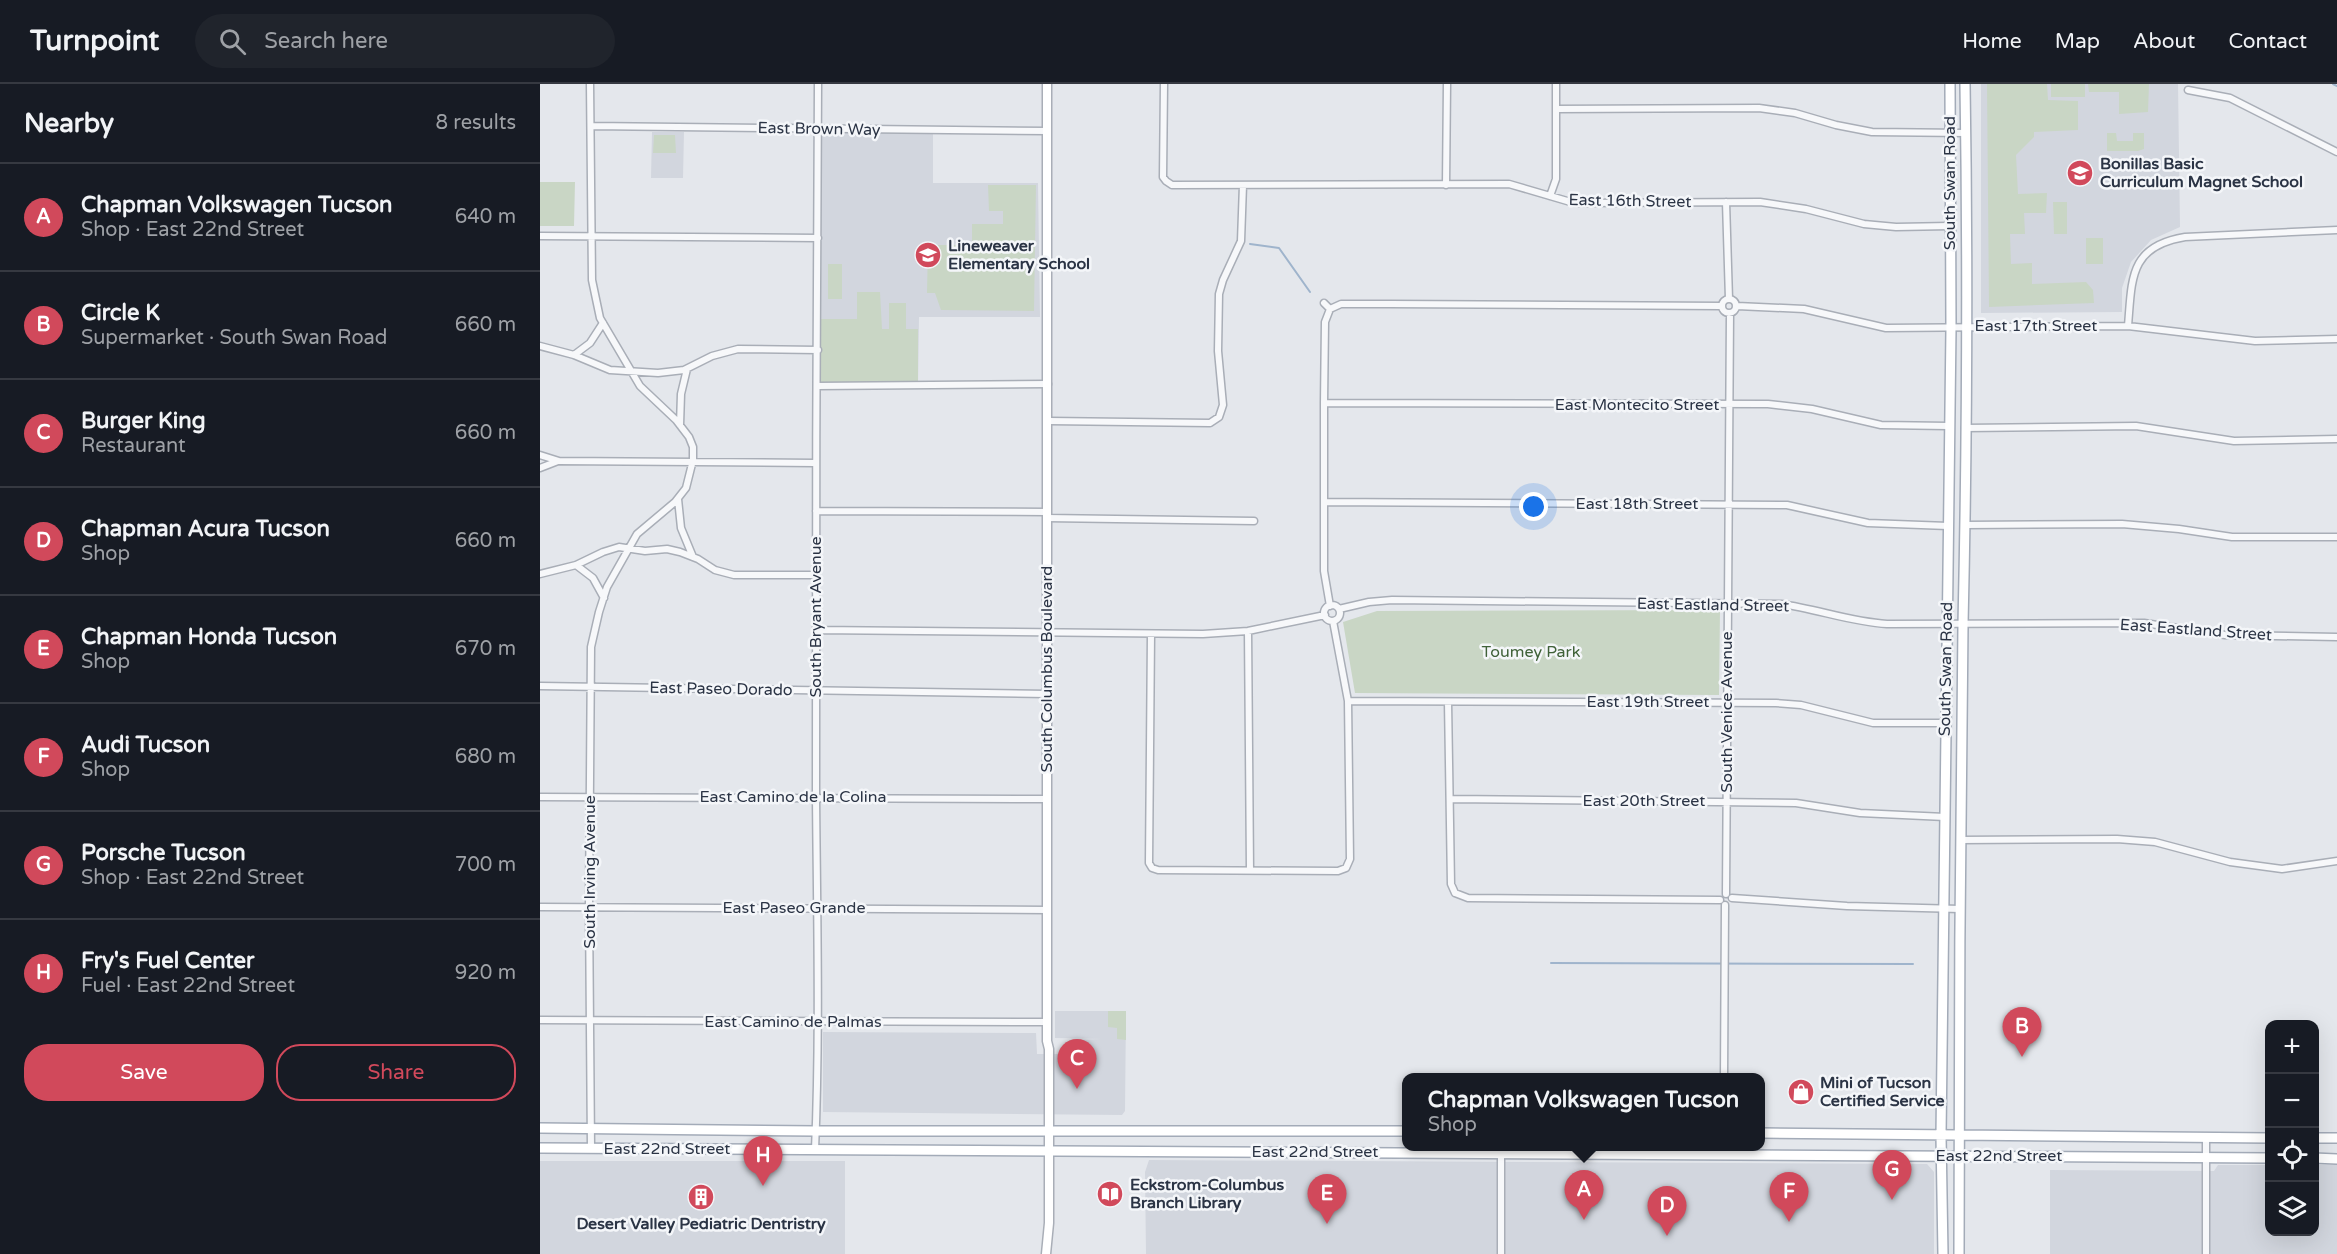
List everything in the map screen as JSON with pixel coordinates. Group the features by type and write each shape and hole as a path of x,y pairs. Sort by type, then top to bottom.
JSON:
{"main road":[{"name":"South Swan Road","path":"1943,1254 1941,1136 1950,328 1950,84"},
{"name":"South Swan Road","path":"1959,1254 1960,909 1968,230 1965,84"},
{"name":"East 22nd Street","path":"540,1128 816,1131 1402,1131"},
{"name":"East 22nd Street","path":"1765,1133 2265,1138"},
{"path":"2319,1138 2337,1138"},
{"name":"East 22nd Street","path":"540,1148 1402,1150"},
{"name":"East 22nd Street","path":"1760,1151 1941,1156 2265,1158"},
{"path":"2319,1158 2337,1159"}],"street":[{"path":"591,84 592,280 603,322 640,386 689,437 693,447 693,462"},
{"name":"South Bryant Avenue","path":"815,1150 818,908 815,463 818,350 818,84"},
{"name":"South Columbus Boulevard","path":"1046,1254 1049,1223 1047,84"},
{"name":"East 16th Street","path":"1164,84 1163,170 1165,183 1176,185 1509,184 1583,204 1726,202 1791,206 1848,221 1874,225 1950,226"},
{"path":"1446,185 1447,84"},
{"path":"1550,196 1556,179 1556,84"},
{"path":"2188,90 2230,98 2337,152"},
{"path":"1556,108 1759,108 1796,114 1872,132 1966,133"},
{"name":"East Brown Way","path":"591,126 1047,131"},
{"path":"1048,421 1210,423 1219,417 1223,405 1218,351 1219,294 1241,242 1243,185"},
{"path":"1726,202 1729,299"},
{"path":"2128,326 2132,277 2139,261 2150,250 2169,239 2337,230"},
{"path":"540,236 818,238"},
{"path":"1729,299 1734,300 1737,306 1735,311 1730,313 1724,311 1722,306 1725,300 1729,299"},
{"path":"1324,303 1330,309"},
{"path":"1330,606 1324,571 1324,322 1330,309 1341,304 1722,306"},
{"name":"East 17th Street","path":"1737,306 1804,309 1886,328 2128,326 2255,341 2337,339"},
{"name":"South Venice Avenue","path":"1729,896 1727,702 1730,313"},
{"path":"574,355 590,343 603,322"},
{"path":"540,346 574,355 610,370 631,372 677,372 712,356 738,349 818,350"},
{"path":"680,426 681,394 687,369"},
{"path":"817,386 1048,384"},
{"name":"East Montecito Street","path":"1324,403 1787,405 1881,425 1948,426"},
{"path":"1965,428 2136,426 2234,441 2337,439"},
{"path":"540,455 559,461 815,463"},
{"path":"540,468 559,461"},
{"name":"South Irving Avenue","path":"591,1148 589,907 591,647 608,587 637,534 678,498 686,488 693,462"},
{"path":"678,498 681,528 693,557"},
{"name":"East 18th Street","path":"1324,502 1787,505 1868,523 1948,526"},
{"path":"816,511 1254,521"},
{"path":"1966,525 2122,524 2232,537 2337,537"},
{"path":"540,574 576,565 619,547 645,551 667,549 693,557 715,570 734,575 816,575"},
{"path":"576,565 593,578 604,598"},
{"name":"East Eastland Street","path":"1339,609 1369,602 1392,600 1781,604 1811,608 1863,623 1947,625 2144,623 2224,635 2337,637"},
{"path":"1330,606 1339,609 1340,615 1333,621 1325,615 1325,610 1330,606"},
{"path":"817,630 1203,634 1248,631 1325,615"},
{"path":"1151,634 1149,862 1152,868 1158,870 1338,871 1345,870 1350,859 1348,701 1333,621"},
{"path":"1248,631 1250,870"},
{"name":"East Paseo Dorado","path":"540,686 1047,694"},
{"name":"East 19th Street","path":"1348,701 1727,702 1801,705 1873,723 1944,723"},
{"path":"1448,702 1453,895 1468,898 1723,902 1730,904 1729,896"},
{"name":"East Camino de la Colina","path":"540,796 1047,799"},
{"name":"East 20th Street","path":"1451,799 1796,802 1860,813 1945,817"},
{"path":"1961,840 2117,839 2155,842 2230,862 2282,869 2337,861"},
{"path":"1724,1073 1723,895 1857,906 1960,909"},
{"name":"East Paseo Grande","path":"540,907 1047,910"},
{"name":"East Camino de Palmas","path":"540,1020 1047,1022"},
{"path":"2206,1137 2206,1254"},
{"path":"1501,1151 1501,1254"}],"shaded area":[{"name":"Bonillas Basic Curriculum Magnet School","path":"1981,84 2178,84 2180,227 2151,240 2131,262 2122,288 2122,312 1981,313"},
{"name":"Lineweaver Elementary School","path":"818,129 933,130 933,183 1038,183 1040,317 919,317 918,385 817,386"},
{"path":"652,132 684,132 683,178 651,178"},
{"path":"1055,1011 1126,1011 1125,1111 1122,1115 823,1112 823,1032 1036,1033 1037,1054 1068,1054 1069,1040 1101,1039 1055,1038"},
{"path":"1149,1160 1927,1164 1934,1172 1934,1254 1146,1254 1145,1172"},
{"path":"540,1161 845,1161 845,1254 540,1254"},
{"path":"2218,1165 2265,1165 2265,1236 2319,1236 2319,1165 2337,1165 2337,1254 2050,1254 2050,1170 2214,1171"}],"green space":[{"path":"1987,84 2047,84 2048,100 2078,101 2078,130 2034,132 2034,137 2016,155 2018,194 2047,193 2046,213 2024,213 2025,234 2010,234 2011,264 2032,263 2032,284 2086,282 2093,290 2094,303 1989,307"},
{"path":"2051,84 2085,84 2085,97 2051,97"},
{"path":"2088,84 2149,84 2148,112 2119,114 2119,92 2089,92"},
{"path":"2107,133 2116,133 2117,141 2133,141 2133,133 2144,133 2144,149 2107,151"},
{"path":"654,135 675,135 676,153 653,153"},
{"path":"540,182 575,182 574,226 540,226"},
{"path":"988,185 1036,185 1034,311 941,310 935,293 927,293 928,245 972,245 972,224 1003,224 1003,211 989,211"},
{"path":"2053,202 2067,202 2067,234 2054,234"},
{"path":"2086,238 2103,238 2103,264 2086,264"},
{"path":"828,264 842,264 842,299 828,299"},
{"path":"857,292 880,292 882,329 889,329 889,303 906,303 906,329 918,329 918,381 882,381 882,385 817,386 818,319 857,319"},
{"name":"Toumey Park","path":"1720,610 1719,695 1355,693 1343,622 1377,611"},
{"path":"1108,1011 1126,1011 1126,1040 1117,1039 1117,1028 1108,1027"}],"waterway":[{"path":"2333,84 2337,86"},
{"path":"1250,244 1279,248 1310,292"},
{"path":"1551,963 1913,964"}],"place":[{"name":"Bonillas Basic Curriculum Magnet School","path":"2080,173"},
{"name":"Lineweaver Elementary School","path":"928,255"},
{"name":"Circle K","path":"2022,1057"},
{"name":"Burger King","path":"1077,1089"},
{"name":"Mini of Tucson Certified Service","path":"1801,1092"},
{"name":"Fry's Fuel Center","path":"763,1186"},
{"name":"Eckstrom-Columbus Branch Library","path":"1110,1194"},
{"name":"Desert Valley Pediatric Dentristry","path":"701,1197"},
{"name":"Porsche Tucson","path":"1892,1200"},
{"name":"Chapman Volkswagen Tucson","path":"1584,1220"},
{"name":"Audi Tucson","path":"1789,1222"},
{"name":"Chapman Honda Tucson","path":"1327,1224"},
{"name":"Chapman Acura Tucson","path":"1667,1236"}]}
